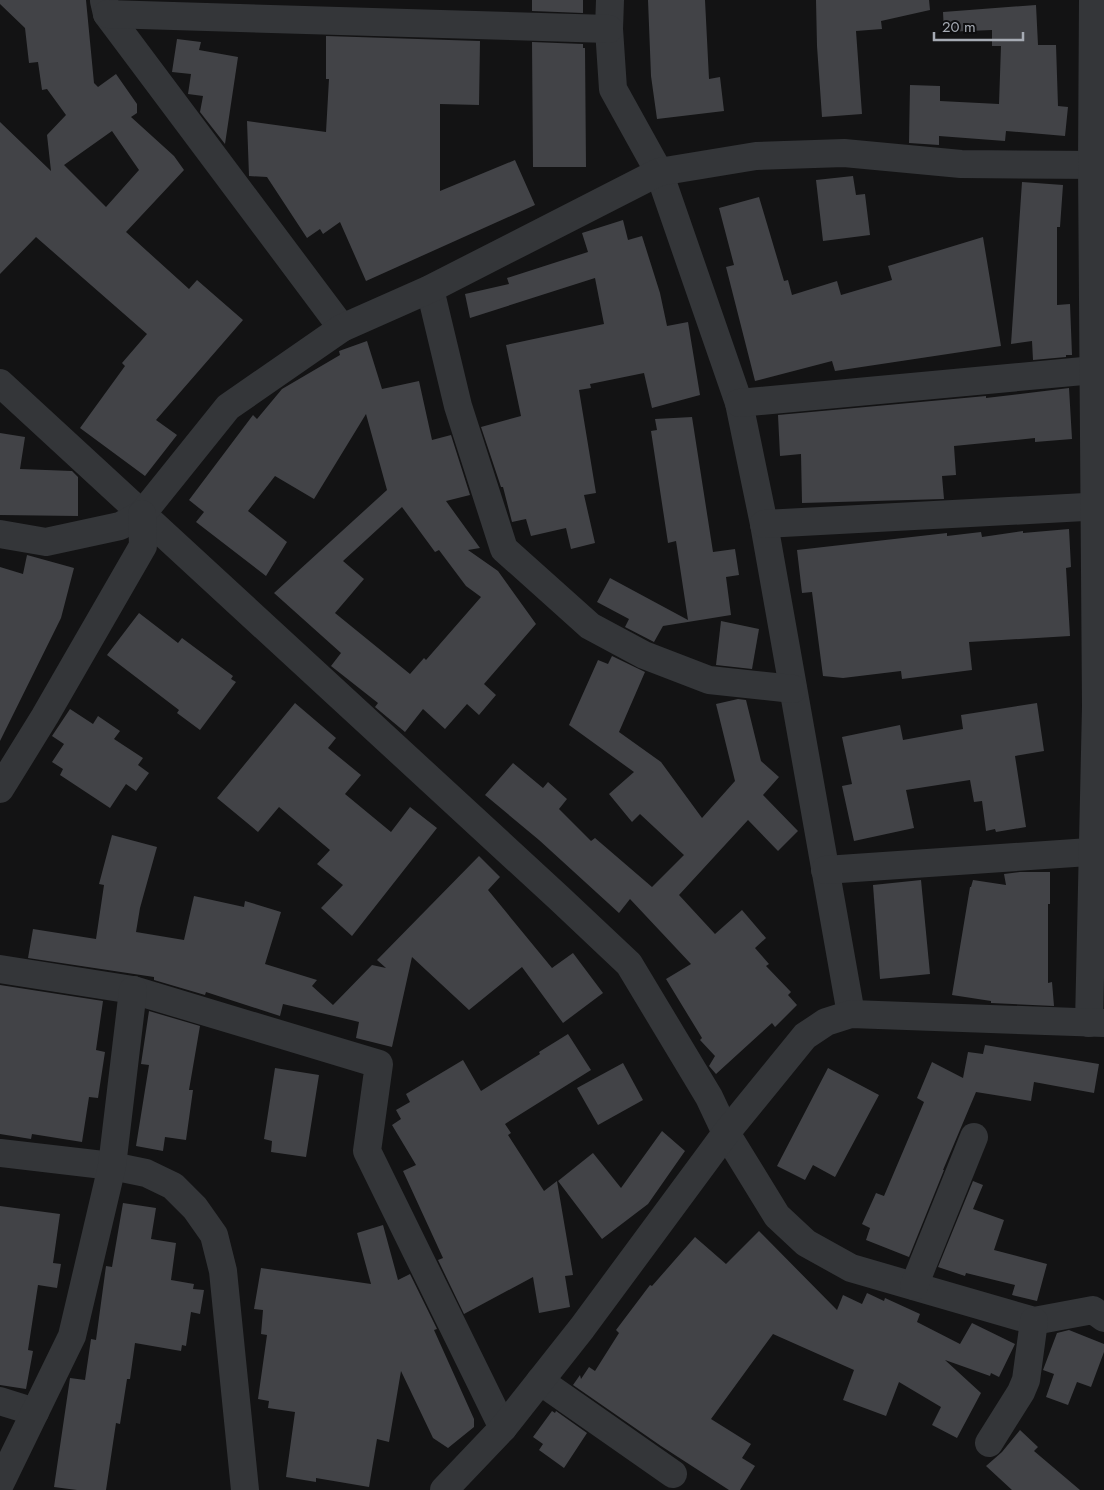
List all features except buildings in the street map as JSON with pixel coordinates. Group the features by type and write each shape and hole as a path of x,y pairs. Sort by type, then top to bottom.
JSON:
{"street":[{"path":"610,0 609,29 613,89 659,172 739,403 764,524 851,1014"},
{"path":"444,1490 503,1428 582,1328 726,1133 805,1036 826,1022 851,1014 1097,1023 1100,707 1099,506 1094,370 1098,165 1093,0"},
{"path":"105,7 609,29"},
{"path":"105,7 342,328"},
{"path":"0,534 46,542 120,526 142,514 228,407 342,328 430,289 659,172 756,156 844,154 961,164 1098,165"},
{"path":"430,289 458,406 504,550 590,626 644,655 709,680 793,690"},
{"path":"739,403 1094,370"},
{"path":"0,384 629,964 709,1097 726,1133 777,1216 806,1243 851,1268 1034,1321 1093,1310 1104,1318"},
{"path":"764,524 1099,506"},
{"path":"0,789 144,546 142,514"},
{"path":"825,870 1099,851"},
{"path":"0,969 133,990 379,1064 368,1152 503,1428"},
{"path":"2,1476 72,1336 112,1166 133,990"},
{"path":"914,1286 974,1137"},
{"path":"0,1154 112,1166 146,1174 173,1186 195,1208 214,1235 223,1271 245,1490"},
{"path":"989,1443 1021,1392 1026,1380 1034,1321"},
{"path":"540,1381 673,1474"},
{"path":"0,1400 35,1412"}]}
